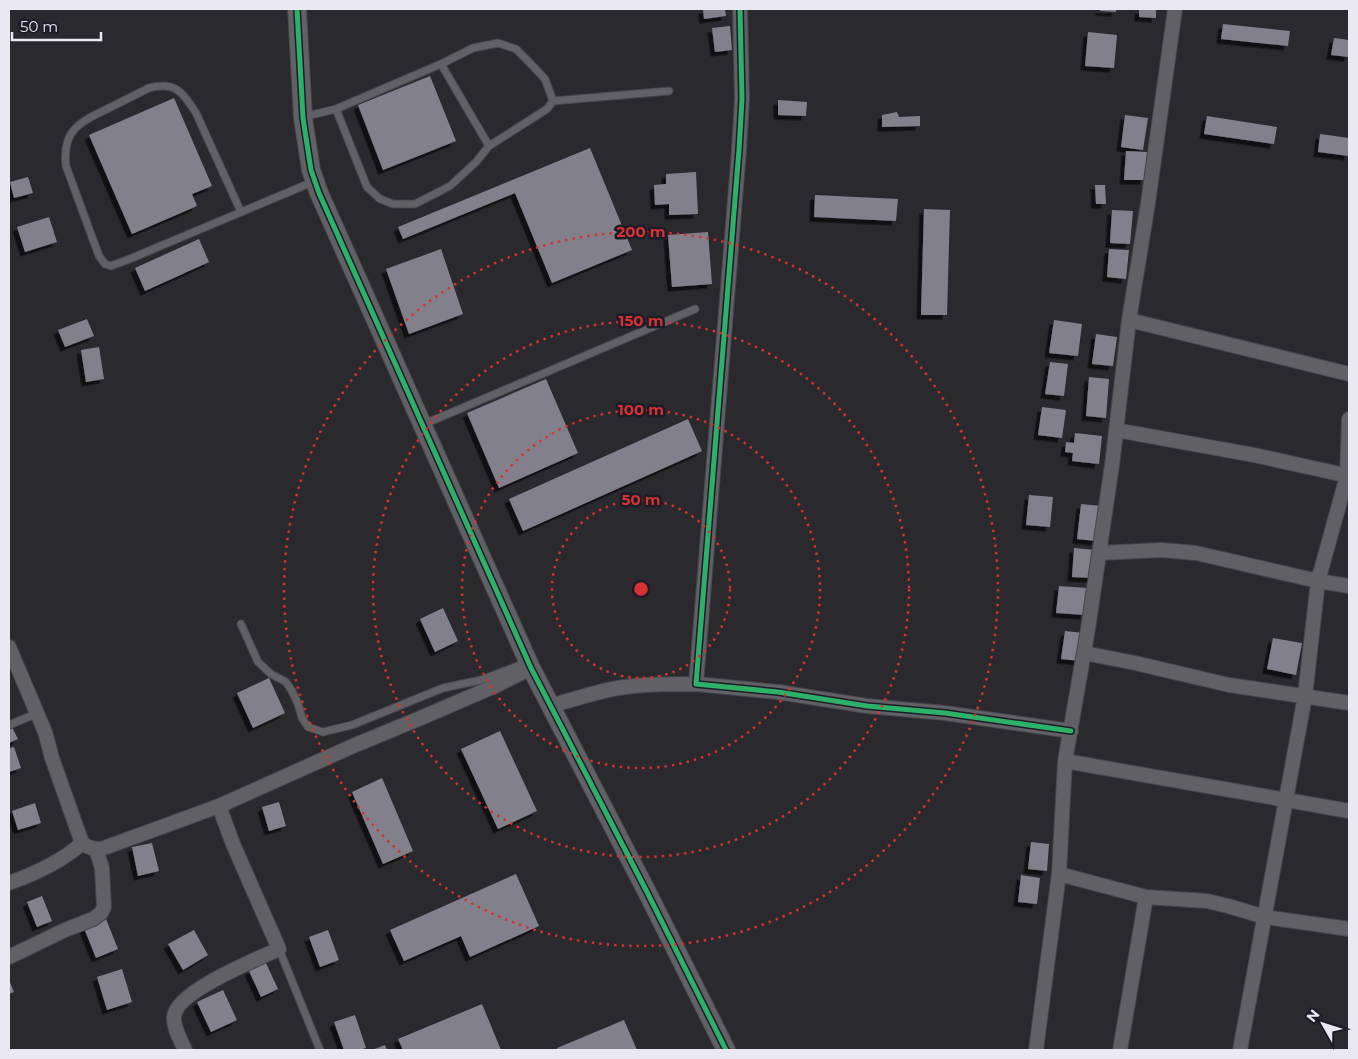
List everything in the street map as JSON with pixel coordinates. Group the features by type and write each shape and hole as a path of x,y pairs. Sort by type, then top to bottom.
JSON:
{"street":[{"path":"297,9 303,118 311,170 315,182 530,665 726,1050"},
{"path":"696,684 742,99 740,9"},
{"path":"1036,1050 1058,874 1065,761 1099,553 1130,320 1175,9"},
{"path":"1130,320 1349,374"},
{"path":"1240,1050 1305,696 1318,581 1348,476 1349,419"},
{"path":"1116,430 1254,455 1348,476"},
{"path":"1099,553 1161,550 1196,554 1349,586"},
{"path":"9,647 38,713 82,844 91,849 101,849 219,806 353,746 495,686 530,665"},
{"path":"1084,653 1229,685 1349,703"},
{"path":"550,706 616,688 648,684 696,684 778,692 867,706 945,713 1071,731"},
{"path":"1065,761 1349,811"},
{"path":"185,1050 174,1019 175,1012 182,1002 218,977 279,949 233,844 219,806"},
{"path":"9,883 22,879 63,859 82,844"},
{"path":"9,957 65,930 93,919 101,913 104,907 102,868 96,849"},
{"path":"1058,874 1146,897 1207,902 1265,917 1349,929"},
{"path":"1120,1050 1146,897"}],"lane":[{"path":"303,118 336,109 442,64 474,48 498,43 516,49 535,67 546,79 553,100"},
{"path":"442,64 489,146"},
{"path":"241,212 196,113 187,98 179,90 171,86 148,88 84,120 70,135 66,144 64,152 66,166 100,256 105,264 111,266 315,182"},
{"path":"553,100 669,91"},
{"path":"336,109 367,187 380,199 393,204 415,204 450,186 476,162 489,146 547,109 553,100"},
{"path":"422,424 696,309"},
{"path":"241,624 258,662 270,674 286,682 308,727 323,732 352,725 443,688 481,680 530,665"},
{"path":"9,725 38,713"},
{"path":"279,949 320,1050"}],"building":[{"path":"703,9 725,9 726,16 704,19"},
{"path":"1100,9 1116,9 1116,12 1100,11"},
{"path":"1139,9 1156,9 1156,18 1139,17"},
{"path":"1223,24 1290,31 1288,46 1221,39"},
{"path":"730,26 732,50 715,52 712,28"},
{"path":"1088,32 1117,35 1114,68 1085,66"},
{"path":"1334,38 1349,40 1349,57 1331,55"},
{"path":"430,76 456,141 383,170 358,105"},
{"path":"174,98 212,186 192,194 197,206 132,234 89,135"},
{"path":"778,100 807,102 806,116 778,115"},
{"path":"897,112 899,117 920,116 920,126 882,127 882,115"},
{"path":"1125,115 1148,118 1143,150 1121,147"},
{"path":"1207,116 1277,127 1274,144 1204,134"},
{"path":"1320,134 1349,138 1349,156 1318,152"},
{"path":"590,148 632,250 552,283 515,193 403,239 398,227"},
{"path":"1126,151 1147,152 1145,180 1124,180"},
{"path":"696,172 698,214 669,215 669,204 655,205 654,185 666,184 666,174"},
{"path":"28,177 33,193 14,198 10,182"},
{"path":"1095,185 1105,185 1106,204 1096,204"},
{"path":"815,195 898,199 896,221 814,217"},
{"path":"924,209 950,210 947,315 921,315"},
{"path":"1112,210 1133,211 1130,244 1110,243"},
{"path":"49,217 57,242 25,252 17,227"},
{"path":"708,232 712,284 672,287 668,235"},
{"path":"199,239 209,262 145,291 135,268"},
{"path":"441,249 463,314 409,334 386,269"},
{"path":"1109,249 1129,250 1126,279 1107,277"},
{"path":"87,319 94,336 65,347 58,330"},
{"path":"1054,320 1082,324 1078,356 1049,353"},
{"path":"1096,334 1117,337 1113,366 1092,364"},
{"path":"99,347 104,379 86,382 81,350"},
{"path":"1050,362 1068,364 1064,396 1045,394"},
{"path":"1089,377 1109,379 1106,418 1086,416"},
{"path":"546,379 578,453 499,488 467,413"},
{"path":"1042,407 1066,410 1062,438 1038,435"},
{"path":"688,419 702,451 523,531 509,499"},
{"path":"1075,433 1102,436 1099,464 1072,461 1073,453 1065,452 1066,442 1074,443"},
{"path":"1029,495 1053,497 1050,527 1026,525"},
{"path":"1081,504 1102,506 1097,541 1077,539"},
{"path":"1074,548 1096,550 1094,578 1072,577"},
{"path":"1059,586 1087,588 1085,615 1056,613"},
{"path":"443,608 458,641 435,652 420,619"},
{"path":"1065,631 1084,633 1081,661 1061,659"},
{"path":"1273,638 1302,643 1296,675 1267,669"},
{"path":"269,678 285,713 253,728 237,693"},
{"path":"12,727 18,739 9,743 9,728"},
{"path":"500,731 537,811 498,829 461,749"},
{"path":"14,747 21,768 9,772 9,748"},
{"path":"382,778 413,851 383,864 352,792"},
{"path":"279,802 286,826 269,831 262,807"},
{"path":"35,803 41,823 18,830 12,811"},
{"path":"1031,842 1049,844 1047,871 1028,869"},
{"path":"152,843 159,871 138,876 132,847"},
{"path":"516,874 539,926 470,957 461,936 404,961 390,930"},
{"path":"1021,875 1040,878 1037,904 1018,902"},
{"path":"42,896 52,921 37,927 27,902"},
{"path":"106,919 118,949 96,958 84,928"},
{"path":"194,930 208,955 183,970 168,944"},
{"path":"328,930 339,960 320,967 309,937"},
{"path":"266,963 278,989 261,997 249,971"},
{"path":"122,969 132,1002 107,1010 97,977"},
{"path":"9,980 14,992 9,994"},
{"path":"223,990 237,1020 211,1032 197,1002"},
{"path":"482,1004 501,1050 403,1050 398,1039"},
{"path":"355,1015 366,1048 344,1050 334,1022"},
{"path":"624,1020 637,1050 558,1050 557,1048"},
{"path":"385,1045 387,1050 372,1050"}],"cycle path":[{"path":"297,9 303,118 311,170 319,193 531,668 726,1050"},
{"path":"740,9 742,99 739,150 696,684 778,692 867,706 945,713 1071,731"}]}
